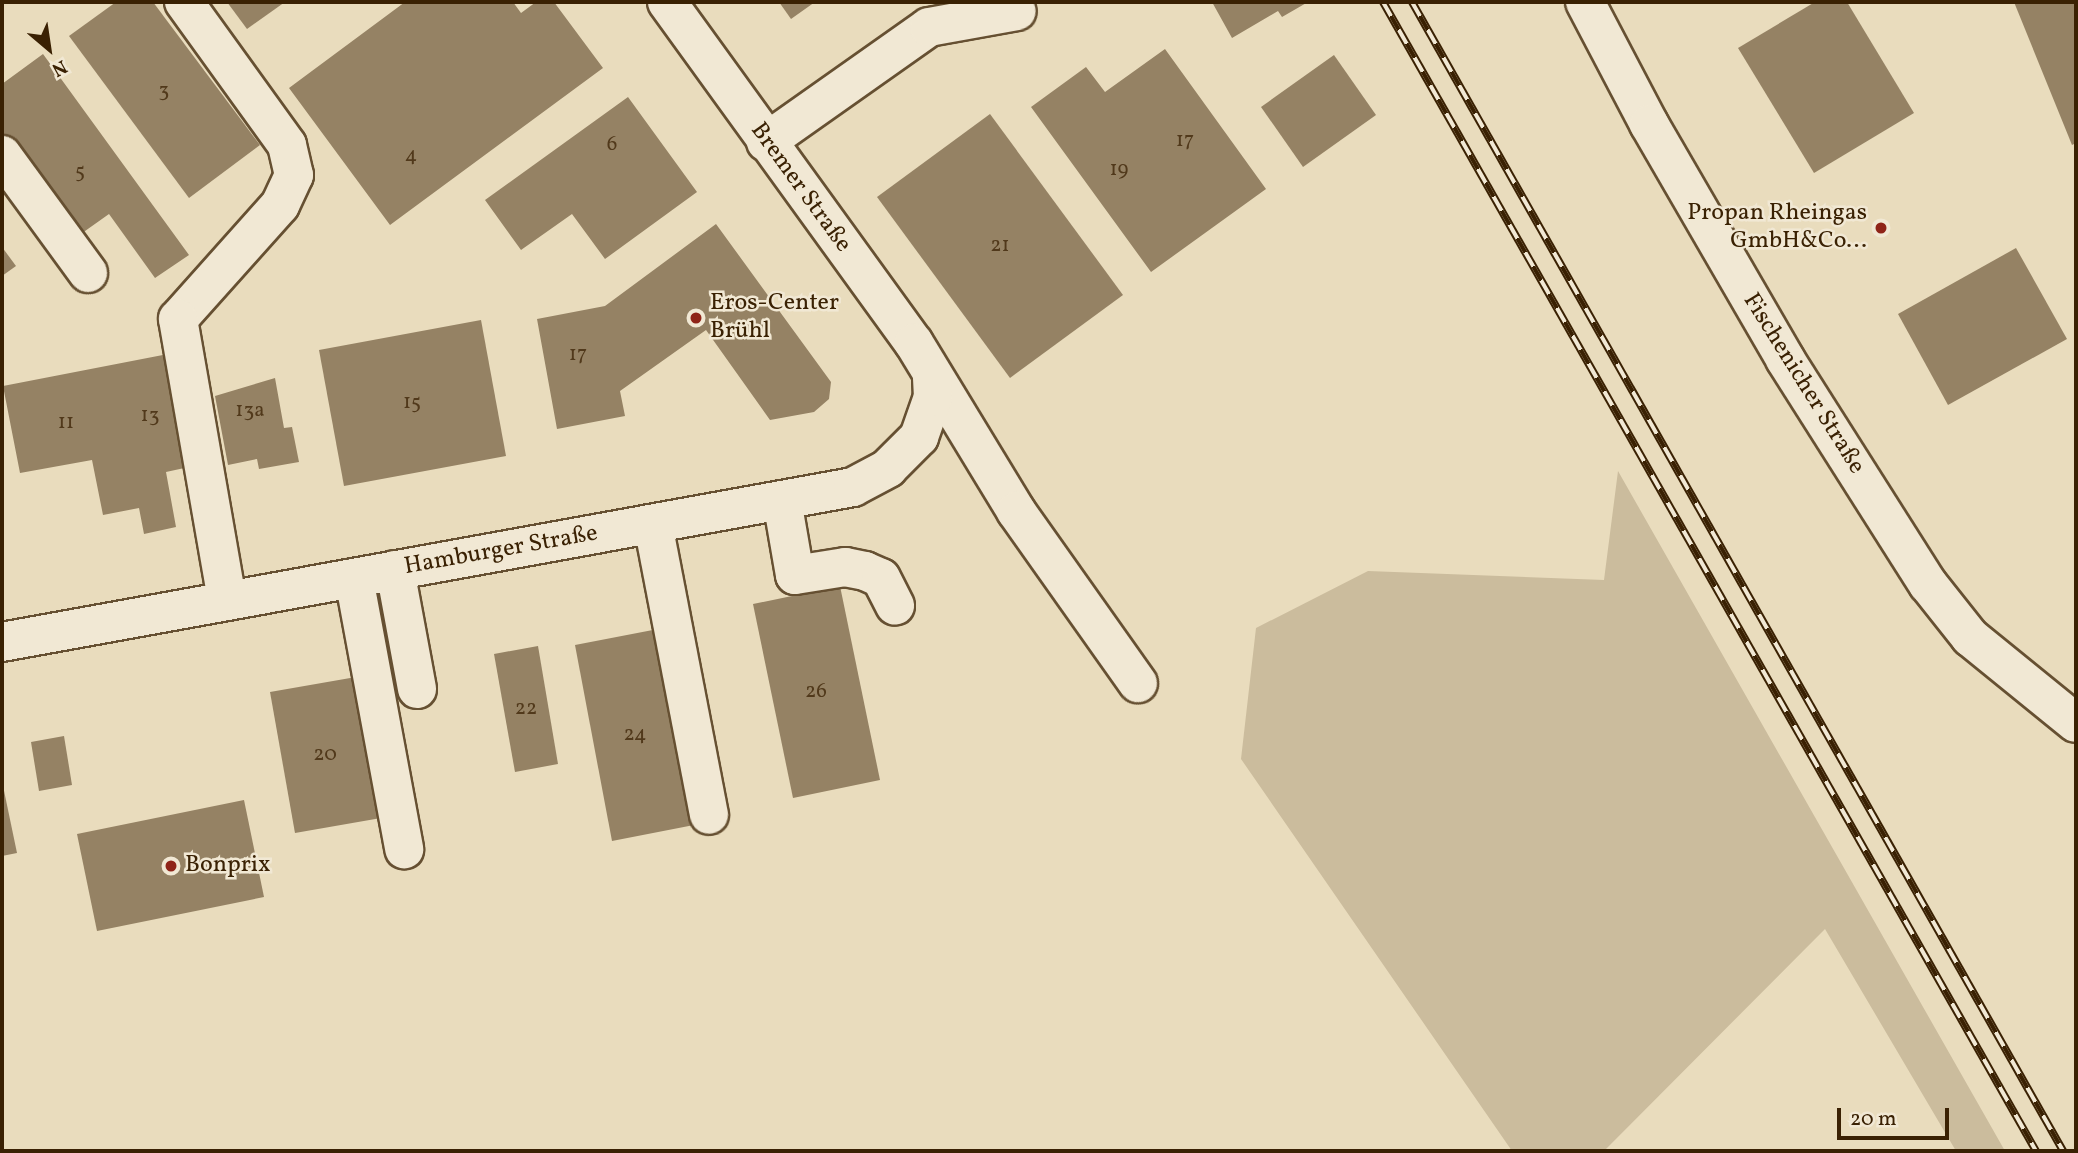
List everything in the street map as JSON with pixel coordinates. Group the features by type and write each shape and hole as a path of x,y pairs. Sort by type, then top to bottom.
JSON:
{"street":[{"path":"184,2 287,145 294,175 280,205 178,319 227,601"},
{"name":"Bremer Straße","path":"667,2 914,343 1016,511 1138,683"},
{"name":"Fischenicher Straße","path":"1585,2 1649,124 1785,359 1928,584 1970,637 2076,723"},
{"path":"766,142 929,27 1017,10"},
{"path":"2,155 88,273"},
{"name":"Hamburger Straße","path":"2,642 853,487 905,454 929,416 932,375"},
{"path":"782,500 795,575 845,567 865,570 881,578 895,606"},
{"path":"653,524 709,815"},
{"path":"395,570 417,689"},
{"path":"354,578 404,849"}],"shaded area":[{"path":"1618,471 2005,1151 1956,1151 1825,929 1604,1151 1512,1151 1241,759 1256,628 1368,571 1604,580"}],"building":[{"path":"116,2 153,2 260,145 189,198 69,36"},
{"path":"227,2 285,2 247,29"},
{"path":"405,2 513,2 521,13 536,2 554,2 603,68 390,225 289,88"},
{"path":"779,2 815,2 791,19"},
{"path":"1212,2 1308,2 1282,17 1278,11 1232,38"},
{"path":"1815,2 1847,2 1914,113 1814,173 1738,48"},
{"path":"2014,2 2076,2 2076,143 2072,145"},
{"path":"1165,49 1266,189 1151,272 1031,107 1086,67 1105,92"},
{"path":"43,54 189,255 155,278 109,214 78,236 2,131 2,84"},
{"path":"1334,55 1376,115 1303,167 1261,107"},
{"path":"628,97 697,192 605,259 572,214 521,250 485,200"},
{"path":"990,114 1123,295 1010,378 877,197"},
{"name":"Eros-Center Brühl","path":"716,224 831,382 829,399 814,412 770,420 706,330 620,391 625,416 557,429 537,319 605,306"},
{"path":"2,247 16,266 2,276"},
{"path":"2016,248 2067,339 1948,405 1898,314"},
{"path":"481,320 506,456 344,486 319,350"},
{"path":"168,354 189,467 166,472 176,527 144,534 139,508 103,515 92,460 20,473 3,386"},
{"path":"275,378 284,428 292,427 299,462 259,469 257,459 228,465 215,396"},
{"path":"840,586 880,780 793,798 753,604"},
{"path":"658,629 694,825 612,841 575,645"},
{"path":"538,646 558,764 515,772 494,654"},
{"path":"356,677 381,818 295,833 270,692"},
{"path":"64,736 72,785 39,791 31,742"},
{"path":"2,781 17,853 2,856"},
{"name":"Bonprix","path":"244,800 264,897 97,931 77,834"}],"railway":[{"path":"1383,2 2036,1151"},
{"path":"1412,2 2063,1151"}],"place":[{"name":"Propan Rheingas GmbH&Co...","path":"1881,228"},
{"name":"Eros-Center Brühl","path":"696,318"},
{"name":"Bonprix","path":"171,866"}]}
